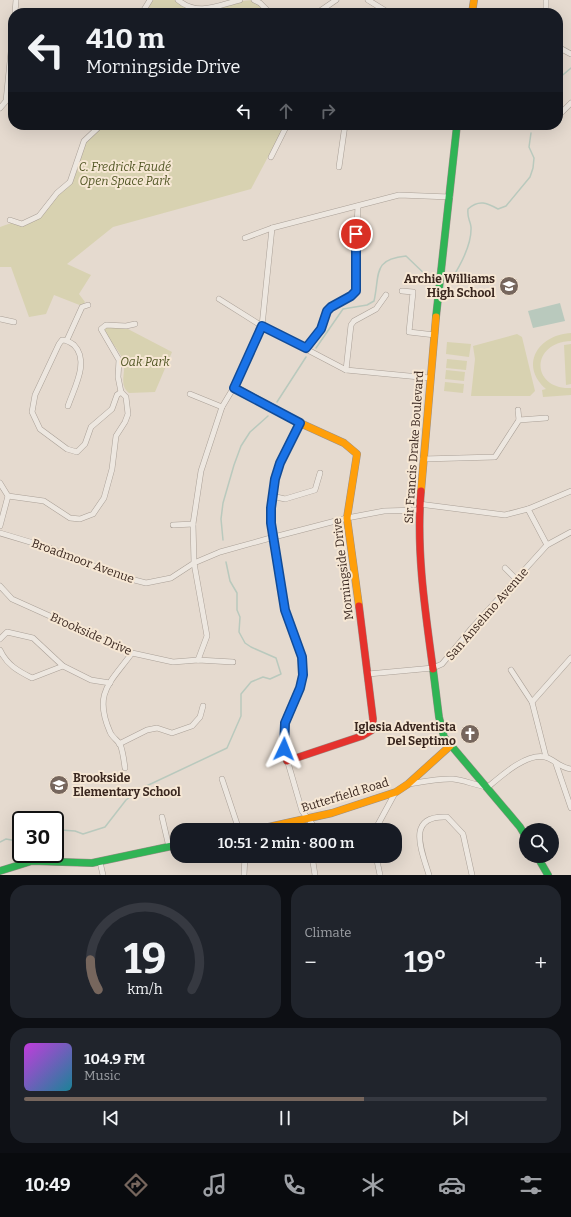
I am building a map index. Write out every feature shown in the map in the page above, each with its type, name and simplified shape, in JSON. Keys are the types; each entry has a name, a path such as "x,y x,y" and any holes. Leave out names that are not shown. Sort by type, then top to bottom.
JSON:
{"street":[{"path":"178,0 185,6 202,8"},
{"path":"216,8 240,0"},
{"path":"254,0 265,8"},
{"path":"324,8 336,0"},
{"path":"368,0 381,8"},
{"path":"0,108 6,101 8,81"},
{"path":"563,111 571,103"},
{"path":"10,220 22,224 39,216 56,193 70,182 81,147 96,130"},
{"path":"271,157 284,130"},
{"path":"339,167 344,130"},
{"name":"Sir Francis Drake Boulevard","path":"457,130 430,378 419,507 422,587 441,726 444,737 450,746 488,787 519,826"},
{"path":"245,238 272,228 399,195 450,197"},
{"path":"306,348 321,329 327,311 331,307 351,296 356,291 355,263 358,206"},
{"path":"198,660 207,636 194,563 194,524 201,470 222,407 234,388 262,326 272,228"},
{"path":"402,291 413,292 409,332 435,334"},
{"path":"346,370 351,325 354,321 376,309 386,295"},
{"path":"219,299 262,326 346,370 430,378"},
{"path":"67,340 82,307 88,305"},
{"path":"0,318 14,322"},
{"path":"8,496 44,501 70,518 80,519 93,514 104,498 112,469 116,436 128,414 126,397 121,392 118,377 119,360 101,329 106,325 126,326 135,324"},
{"path":"68,406 81,362 80,354 77,348 67,340 62,340 35,395 32,412 40,429 67,449 77,452 85,444 91,427 112,409 118,393 121,392"},
{"name":"Morningside Drive","path":"234,388 300,423 344,443 357,454 347,518 368,674 373,719 372,730 362,736 287,762"},
{"path":"190,394 222,407"},
{"path":"423,460 495,457 519,420 518,410"},
{"path":"519,420 546,418"},
{"path":"300,423 280,463 272,496 271,523 285,610 302,657 303,675 300,688 285,723 284,749 302,811 306,819 311,823"},
{"path":"272,496 284,499 315,490 320,473"},
{"path":"0,483 8,496 0,526"},
{"name":"Broadmoor Avenue","path":"0,533 50,548 119,576 146,583 171,578 194,563 220,552 347,518 384,511 419,507 504,515 528,509 571,491"},
{"path":"528,509 547,545"},
{"path":"174,525 194,524"},
{"name":"San Anselmo Avenue","path":"368,674 433,668 442,664 547,545 571,532"},
{"path":"505,568 516,579"},
{"name":"Brookside Drive","path":"0,586 12,599 132,653 173,662 198,660 233,662"},
{"path":"0,639 6,632 33,638 63,666 91,680 110,683"},
{"path":"0,650 5,660 17,670 32,678 63,666"},
{"path":"125,768 120,744 110,734 102,707 105,691 132,653"},
{"path":"532,702 571,658"},
{"path":"511,670 532,702 546,757"},
{"path":"120,744 147,730 157,728 172,733 192,726 200,717 203,706"},
{"name":"Butterfield Road","path":"287,823 332,813 396,792 408,784 450,746"},
{"path":"408,784 454,779 478,787 488,787 508,770 530,758 546,757 556,764 571,769"},
{"path":"556,764 571,808"},
{"path":"222,779 237,823"},
{"path":"379,823 396,792"},
{"path":"429,875 423,853 420,829 425,820 436,816 447,817 463,834 472,875"},
{"path":"0,872 18,864 32,861 92,863 169,847 162,817"},
{"path":"100,862 104,875"},
{"path":"244,875 245,863"},
{"path":"313,863 315,875"},
{"path":"377,863 380,875"},
{"path":"541,863 548,875"}],"green space":[{"path":"150,0 178,0 187,6 194,8 145,8"},
{"path":"253,0 260,3 266,8 216,8 244,1"},
{"name":"C. Fredrick Faudé Open Space Park","path":"96,130 282,130 251,189 113,227 67,264 91,275 79,294 85,302 82,306 54,295 46,314 29,317 11,267 0,267 0,227 14,222 30,221 67,186 81,147"},
{"name":"Oak Park","path":"105,327 126,328 172,352 155,392 129,393 123,382 123,360 116,348 101,329"},
{"path":"571,333 571,341 557,344 548,349 542,357 541,366 543,375 549,382 558,387 571,388 571,395 543,397 542,390 546,389 538,380 534,370 533,361 536,353 541,345 549,339 559,335"},
{"path":"517,334 522,337 535,391 530,396 471,396 475,359 473,346"},
{"path":"447,342 471,344 469,357 446,354"},
{"path":"571,344 571,384 566,385 564,345"},
{"path":"447,359 467,361 466,370 446,368"},
{"path":"446,370 465,372 464,381 445,379"},
{"path":"445,382 464,384 463,393 444,391"}],"shaded area":[{"path":"560,303 565,321 533,328 528,311"}],"waterway":[{"path":"563,75 571,68"},
{"path":"451,280 462,262 470,241 471,227 468,217 468,209 479,203 487,204 498,209 506,206 530,177 534,158 529,147 531,133"},
{"path":"316,348 343,309 367,305 374,301 380,270 388,261 406,256 431,280"},
{"path":"277,402 306,357"},
{"path":"223,540 221,519 223,503 234,465 241,446 250,432 268,416"},
{"path":"64,830 75,831 83,834 105,827 126,800 140,789 227,748 241,716 241,694 251,682 263,677 270,679 281,674 276,658 245,643 239,632 240,617 237,610 237,593 230,581 226,562"},
{"path":"0,842 6,839 12,840"}],"traffic: fast":[{"path":"436,317 456,130"},
{"path":"433,669 439,717 444,737 519,826"},
{"path":"0,871 32,861 92,863 170,846"},
{"path":"541,863 548,875"}],"traffic: slow":[{"path":"473,8 474,0"},
{"path":"421,491 436,317"},
{"path":"234,387 300,423 344,443 357,454 347,518 359,606"},
{"path":"287,823 332,813 396,792 408,784 450,746"}],"traffic: jam":[{"path":"421,491 420,558 433,669"},
{"path":"287,761 362,736 372,730 373,719 359,606"}],"place":[{"name":"Archie Williams High School","path":"509,286"},
{"name":"Iglesia Adventista Del Septimo","path":"470,734"},
{"name":"Brookside Elementary School","path":"59,785"}],"route":[{"path":"284,749 283,737 285,723 289,711 297,698 303,675 302,657 298,641 285,610 271,523 271,508 275,479 280,463 300,423 234,388 262,326 306,348 321,329 327,311 331,307 348,299 354,294 357,288 355,263 356,234"}]}
